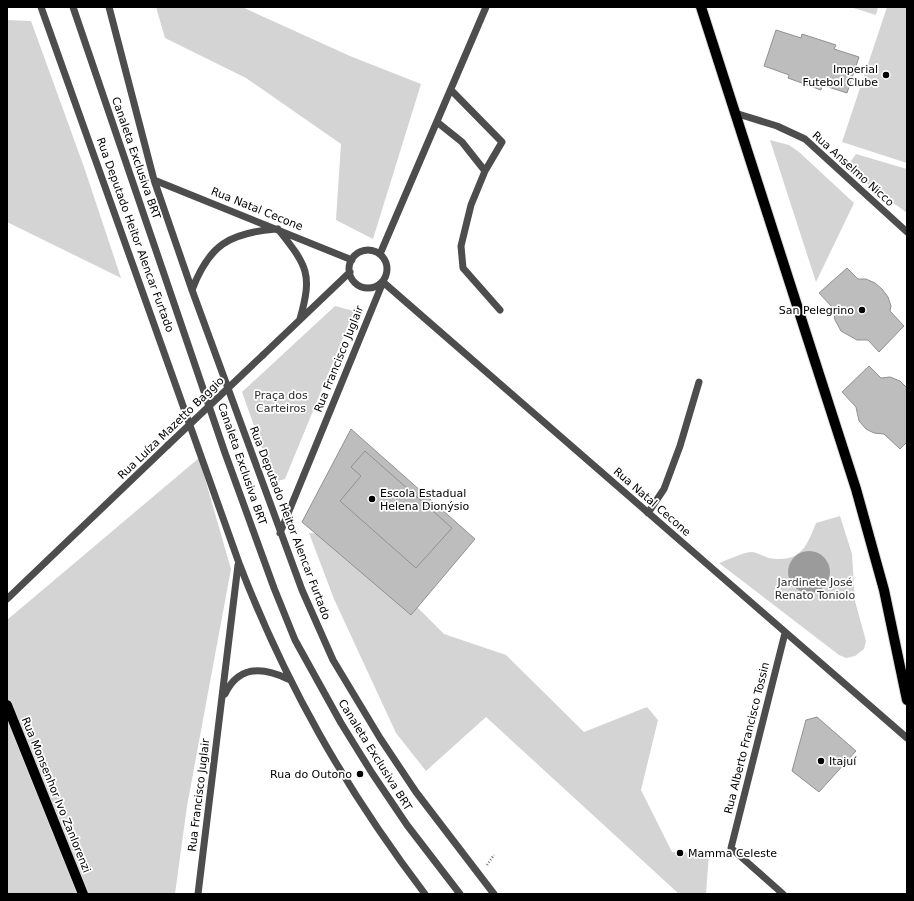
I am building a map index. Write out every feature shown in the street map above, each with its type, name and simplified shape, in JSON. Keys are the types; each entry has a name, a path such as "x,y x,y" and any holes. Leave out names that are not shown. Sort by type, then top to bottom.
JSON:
{"main road":[{"path":"701,7 870,538 884,590 907,700"},
{"name":"Rua Monsenhor Ivo Zanlorenzi","path":"7,706 82,894"}],"street":[{"name":"Rua Deputado Heitor Alencar Furtado","path":"41,7 239,563 267,634 288,679 355,795 384,840 425,894"},
{"name":"Canaleta Exclusiva BRT","path":"73,7 225,453 274,588 295,640 337,716 372,773 407,825 460,894"},
{"name":"Rua Deputado Heitor Alencar Furtado","path":"109,7 154,180 192,290 302,590 333,660 353,695 416,792 494,894"},
{"path":"380,254 486,7"},
{"path":"451,90 502,142 485,171 471,205 461,246 463,268 500,310"},
{"name":"Rua Anselmo Nicco","path":"735,113 777,126 805,139 907,232"},
{"path":"437,122 462,142 485,171"},
{"name":"Rua Natal Cecone","path":"154,180 352,260"},
{"path":"192,290 206,260 216,248 227,240 257,231 278,229 292,248 306,272 308,285 300,320"},
{"path":"368,250 380,254 386,265 386,276 382,282 372,288 366,288 355,283 350,272 352,260 356,255 368,250"},
{"name":"Rua Luíza Mazetto Baggio","path":"7,599 350,272"},
{"name":"Rua Francisco Juglair","path":"280,533 382,282"},
{"name":"Rua Natal Cecone","path":"382,282 907,738"},
{"path":"648,513 664,489 680,446 699,382"},
{"name":"Rua Francisco Juglair","path":"198,894 239,563"},
{"name":"Rua Alberto Francisco Tossin","path":"783,894 731,848 785,633"},
{"name":"Rua Francisco Juglair","path":"222,699 230,685 238,676 248,671 260,670 274,672 288,679"}],"green space":[{"path":"156,7 242,7 350,56 421,84 373,239 336,220 341,144 246,78 165,38"},
{"path":"850,7 878,7 876,15"},
{"name":"Imperial Futebol Clube","path":"887,7 907,7 907,163 842,142"},
{"path":"7,20 31,21 84,167 121,278 7,222"},
{"path":"770,140 789,145 799,152 854,203 816,282"},
{"path":"856,154 907,169 907,213 846,168"},
{"name":"Praça dos Carteiros","path":"335,306 354,311 285,479 274,482 242,392"},
{"path":"199,458 231,569 187,806 175,894 7,894 7,620"},
{"name":"Jardinete José Renato Toniolo","path":"840,516 852,554 855,601 866,641 864,649 855,656 846,658 839,655 719,563 749,552 769,558 780,559 795,556 809,540 816,523"},
{"path":"309,533 337,535 418,608 444,634 506,655 584,732 647,707 658,720 641,790 672,852 709,853 706,894 679,894 486,717 426,771 396,733 334,599"}],"shaded area":[{"path":"809,551 824,557 830,572 824,587 809,593 794,587 788,572 794,557"}],"building":[{"path":"776,30 801,38 802,34 836,45 834,49 859,57 847,93 822,85 821,90 788,78 789,75 764,66"},
{"name":"San Pelegrino","path":"847,268 858,279 866,279 875,283 882,289 888,297 891,306 890,311 904,326 879,352 868,340 857,340 841,331 835,320 833,308 819,293"},
{"path":"869,366 881,378 890,377 900,381 907,388 907,442 900,449 884,434 874,433 866,429 859,421 856,407 842,392"},
{"name":"Escola Estadual Helena Dionýsio","path":"351,429 475,539 411,615 302,522"},
{"path":"365,451 452,528 416,568 340,501 361,476 351,467"},
{"name":"Itajuí","path":"817,717 856,751 819,792 792,771 806,720"}],"place":[{"name":"Imperial Futebol Clube","path":"886,75"},
{"name":"San Pelegrino","path":"862,310"},
{"name":"Escola Estadual Helena Dionýsio","path":"372,499"},
{"name":"Itajuí","path":"821,761"},
{"name":"Rua do Outono","path":"360,774"},
{"name":"Mamma Celeste","path":"680,853"}]}
